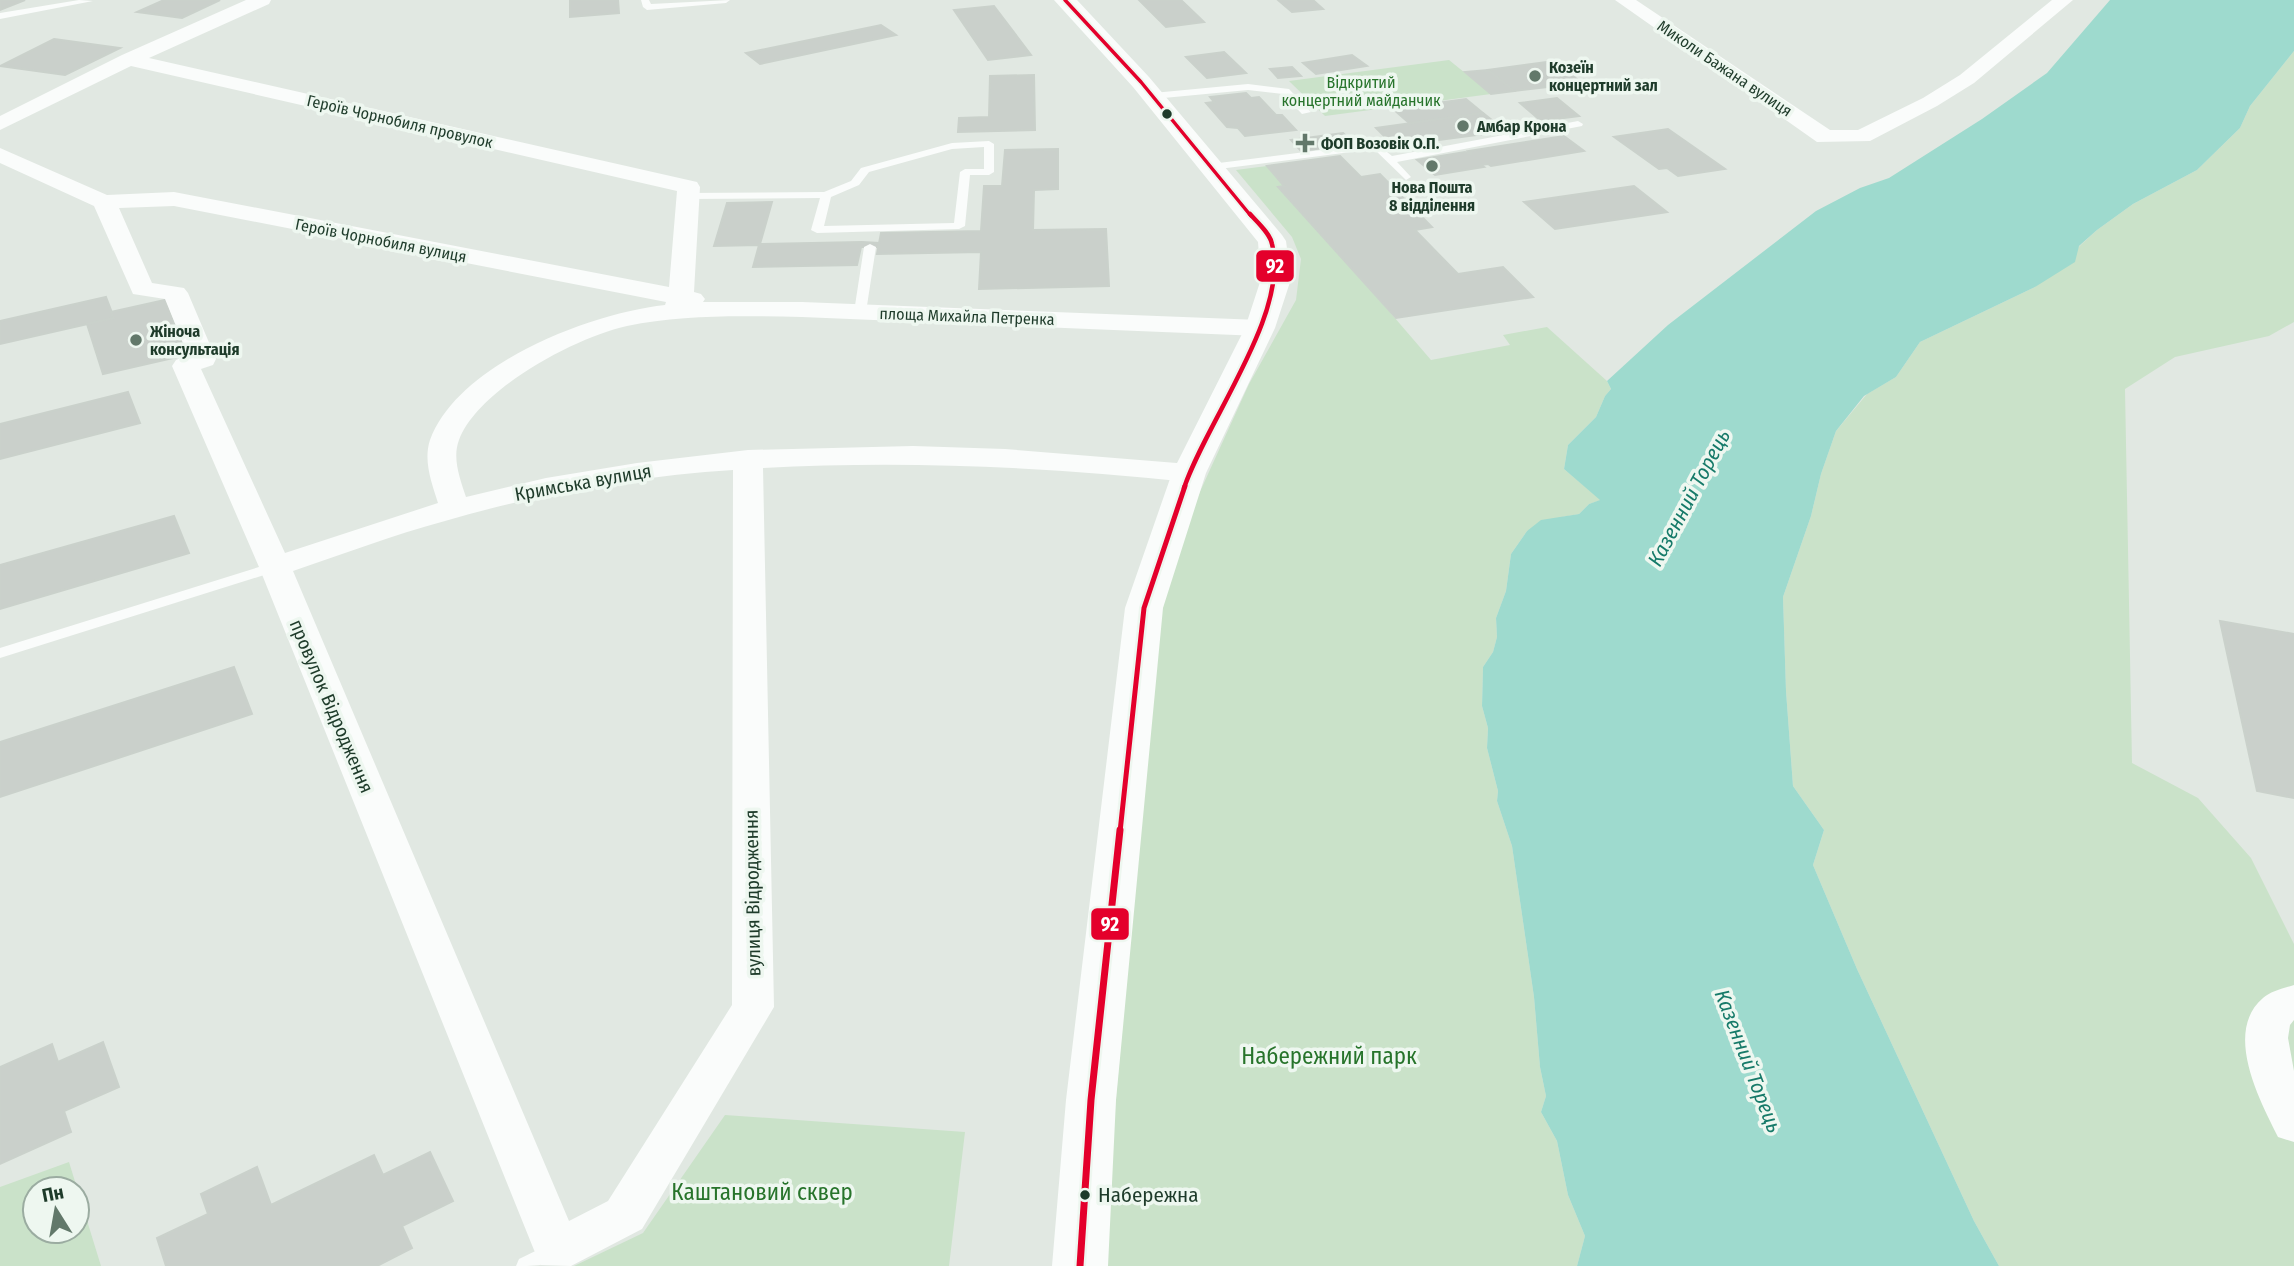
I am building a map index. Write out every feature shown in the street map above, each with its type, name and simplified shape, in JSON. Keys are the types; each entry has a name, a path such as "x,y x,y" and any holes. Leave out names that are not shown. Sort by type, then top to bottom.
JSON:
{"main road":[{"path":"1065,0 1153,96 1272,241 1276,278 1260,328 1189,473 1144,608 1091,1100 1080,1266"}],"street":[{"path":"0,124 129,59 262,0"},
{"name":"Миколи Бажана вулиця","path":"1624,0 1825,137 1862,136 1930,102 1966,79 2064,0"},
{"name":"Героїв Чорнобиля провулок","path":"129,59 689,187 688,196"},
{"name":"Героїв Чорнобиля вулиця","path":"0,155 104,202 174,199 677,305"},
{"path":"455,508 441,465 445,439 466,404 528,359 576,336 624,318 677,305 688,196"},
{"name":"провулок Відродження","path":"104,202 142,289 175,293 203,359 186,366 275,567 542,1258"},
{"name":"площа Михайла Петренка","path":"677,305 1260,328"},
{"name":"Кримська вулиця","path":"275,567 455,508 619,474 748,459 840,455 1019,458 1113,464 1189,473"},
{"name":"вулиця Відродження","path":"542,1258 625,1215 753,1007 748,459"},
{"path":"2294,1001 2273,1017 2265,1040 2274,1078 2294,1124"}],"lane":[{"path":"645,0 647,7 726,0"},
{"path":"0,16 89,1"},
{"path":"1153,96 1248,87 1286,90 1306,113"},
{"path":"1389,160 1578,124"},
{"path":"688,196 826,195 855,183 865,170 952,146 989,144 989,172 965,172 959,226 817,230 826,195"},
{"path":"1211,167 1376,146 1406,177"},
{"path":"860,312 872,228"},
{"name":"Кримська вулиця","path":"0,653 275,567"}],"green space":[{"path":"2294,51 2294,322 2269,336 2175,357 2125,389 2132,763 2198,798 2251,858 2294,944 2294,1266 1999,1266 1974,1221 1857,969 1813,865 1824,830 1793,786 1783,597 1836,431 1867,394 1896,377 1920,342 2035,287 2097,230 2133,204 2197,170 2240,128 2250,106"},
{"name":"Відкритий концертний майданчик","path":"1449,60 1491,94 1325,116 1289,81"},
{"name":"Набережний парк","path":"1267,166 1284,186 1279,188 1302,210 1431,360 1510,345 1503,335 1547,327 1607,381 1611,389 1596,417 1568,445 1564,469 1601,500 1589,504 1579,514 1562,517 1527,531 1511,554 1506,591 1496,618 1497,637 1493,652 1483,667 1482,706 1488,728 1487,748 1498,791 1497,801 1512,846 1534,997 1540,1067 1546,1096 1541,1112 1557,1141 1568,1195 1585,1236 1577,1266 1105,1266 1111,1154 1160,608 1188,518 1249,384 1296,300 1301,259 1292,237 1236,170"},
{"name":"Каштановий сквер","path":"725,1115 965,1132 949,1266 574,1266 643,1233"},
{"path":"69,1162 73,1175 33,1175"},
{"path":"21,1179 21,1245 91,1245 91,1234 101,1266 0,1266 0,1187"}],"water":[{"name":"Казенний Торець","path":"2110,0 2294,0 2294,51 2250,106 2240,128 2197,170 2133,204 2097,230 2079,246 2075,262 2035,287 1920,342 1896,377 1864,396 1836,431 1783,597 1793,786 1824,830 1813,865 1857,969 1974,1221 1999,1266 1577,1266 1585,1236 1568,1195 1557,1141 1541,1112 1546,1096 1540,1067 1534,997 1512,846 1497,801 1498,791 1487,748 1488,728 1482,706 1483,667 1493,652 1497,637 1496,618 1506,591 1511,554 1527,531 1541,520 1579,514 1589,504 1600,500 1564,469 1568,445 1596,417 1611,389 1607,381 1668,325 1816,211 1860,188 1889,178 1982,119 2047,73"}],"building":[{"path":"0,0 25,0 0,10"},
{"path":"164,0 220,0 182,18 137,12"},
{"path":"570,0 618,0 619,13 570,17"},
{"path":"1139,0 1181,0 1204,22 1166,27"},
{"path":"1278,0 1313,0 1323,9 1292,12"},
{"path":"994,6 1031,55 988,60 954,10"},
{"path":"881,25 896,35 760,64 746,53"},
{"path":"54,39 120,48 65,75 0,66"},
{"path":"1224,52 1246,73 1207,78 1186,57"},
{"path":"1352,55 1367,66 1316,74 1303,63"},
{"name":"Козеїн концертний зал","path":"1554,61 1582,83 1514,91 1488,70"},
{"path":"1292,67 1301,76 1278,78 1270,69"},
{"path":"1488,70 1514,91 1491,94 1465,72"},
{"path":"1034,75 1035,130 958,132 959,118 989,117 990,76"},
{"path":"1246,93 1251,98 1259,97 1276,115 1282,115 1296,130 1245,136 1238,128 1227,127 1206,103 1214,102 1210,97"},
{"path":"1557,98 1579,116 1541,121 1520,103"},
{"path":"1466,99 1483,113 1409,123 1393,109"},
{"path":"1483,113 1506,131 1394,146 1376,128"},
{"path":"1668,129 1725,169 1678,176 1667,168 1659,169 1614,137"},
{"name":"ФОП Возовік О.П.","path":"1343,133 1354,144 1301,151 1291,140"},
{"path":"1564,136 1584,151 1491,166 1481,165 1484,167 1435,175 1417,160 1465,152 1472,154 1468,151"},
{"path":"1058,149 1058,189 1034,190 1033,230 1106,229 1109,286 979,289 981,252 877,254 881,233 981,231 984,186 1002,186 1005,150"},
{"path":"1340,156 1361,177 1380,174 1432,227 1415,230 1458,274 1503,267 1533,297 1396,318 1278,187 1284,186 1267,166"},
{"path":"1634,186 1667,212 1555,229 1524,202"},
{"path":"772,202 760,244 862,242 879,243 879,247 861,247 857,265 753,267 759,245 714,246 727,203"},
{"path":"106,297 114,318 0,344 0,321"},
{"name":"Жіноча консультація","path":"165,300 186,355 103,374 87,324 114,318 111,312"},
{"path":"128,392 140,423 0,459 0,424"},
{"path":"174,516 189,553 0,609 0,565"},
{"path":"2220,621 2294,634 2294,798 2257,791"},
{"path":"234,667 252,714 0,797 0,742"},
{"path":"103,1042 119,1087 64,1111 71,1132 0,1164 0,1067 52,1044 58,1062"},
{"path":"430,1152 453,1201 402,1226 412,1248 377,1266 166,1266 157,1238 208,1214 201,1194 257,1167 271,1205 374,1155 383,1175"}],"transit line":[{"name":"92","path":"1065,0 1141,82 1272,241 1276,279 1260,328 1189,473 1144,608 1091,1100 1080,1266"}],"place":[{"name":"Козеїн концертний зал","path":"1535,76"},
{"name":"Амбар Крона","path":"1463,126"},
{"name":"ФОП Возовік О.П.","path":"1305,143"},
{"name":"Нова Пошта 8 відділення","path":"1432,166"},
{"name":"Жіноча консультація","path":"136,340"},
{"name":"Набережна","path":"1085,1195"}]}
